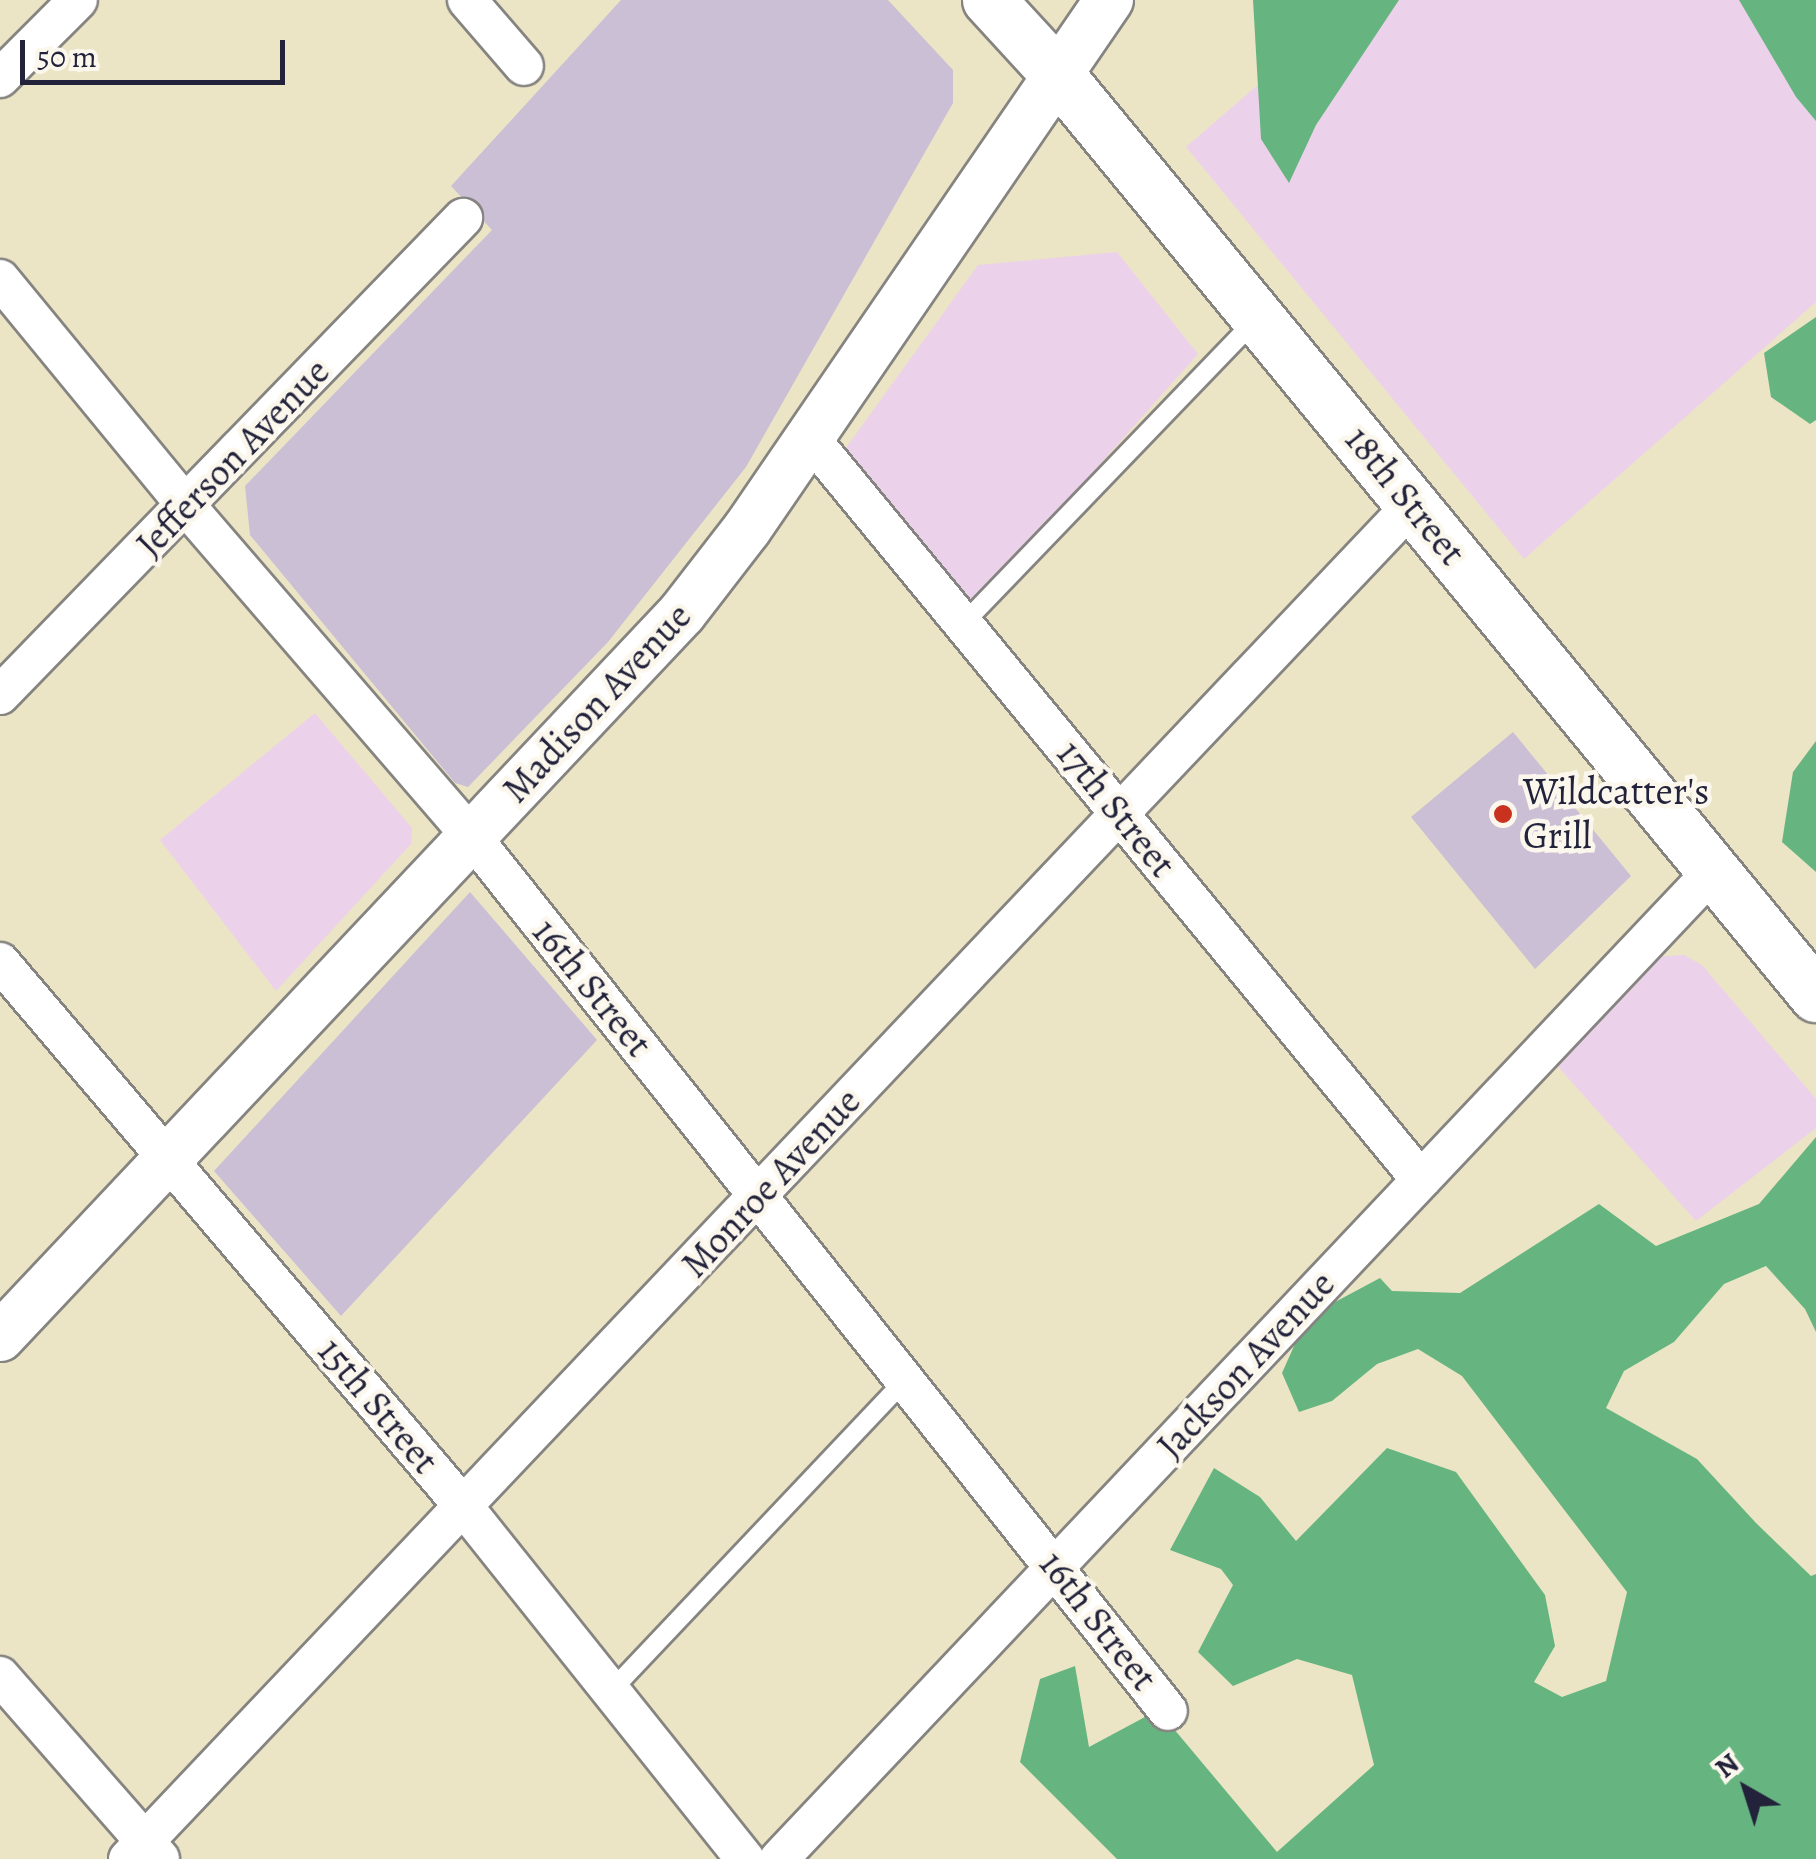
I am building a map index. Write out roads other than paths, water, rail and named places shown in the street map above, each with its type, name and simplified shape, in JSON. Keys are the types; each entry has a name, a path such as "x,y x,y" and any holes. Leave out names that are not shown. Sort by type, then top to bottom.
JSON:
{"main road":[{"name":"18th Street","path":"989,0 1058,75 1816,996"}],"street":[{"path":"0,78 78,0"},
{"path":"467,0 524,66"},
{"name":"Madison Avenue","path":"0,1337 682,613 810,438 1109,0"},
{"name":"Jefferson Avenue","path":"0,695 463,218"},
{"name":"16th Street","path":"0,279 186,507 472,838 1168,1710"},
{"name":"17th Street","path":"810,438 1420,1180"},
{"name":"Monroe Avenue","path":"144,1853 464,1507 1412,504"},
{"name":"Jackson Avenue","path":"779,1859 1713,871"},
{"name":"15th Street","path":"0,962 464,1507 745,1859"},
{"path":"0,1676 144,1853"}],"lane":[{"path":"964,624 1258,318"},
{"path":"610,1690 906,1380"}],"place":[{"name":"Wildcatter's Grill","path":"1503,814"}]}
